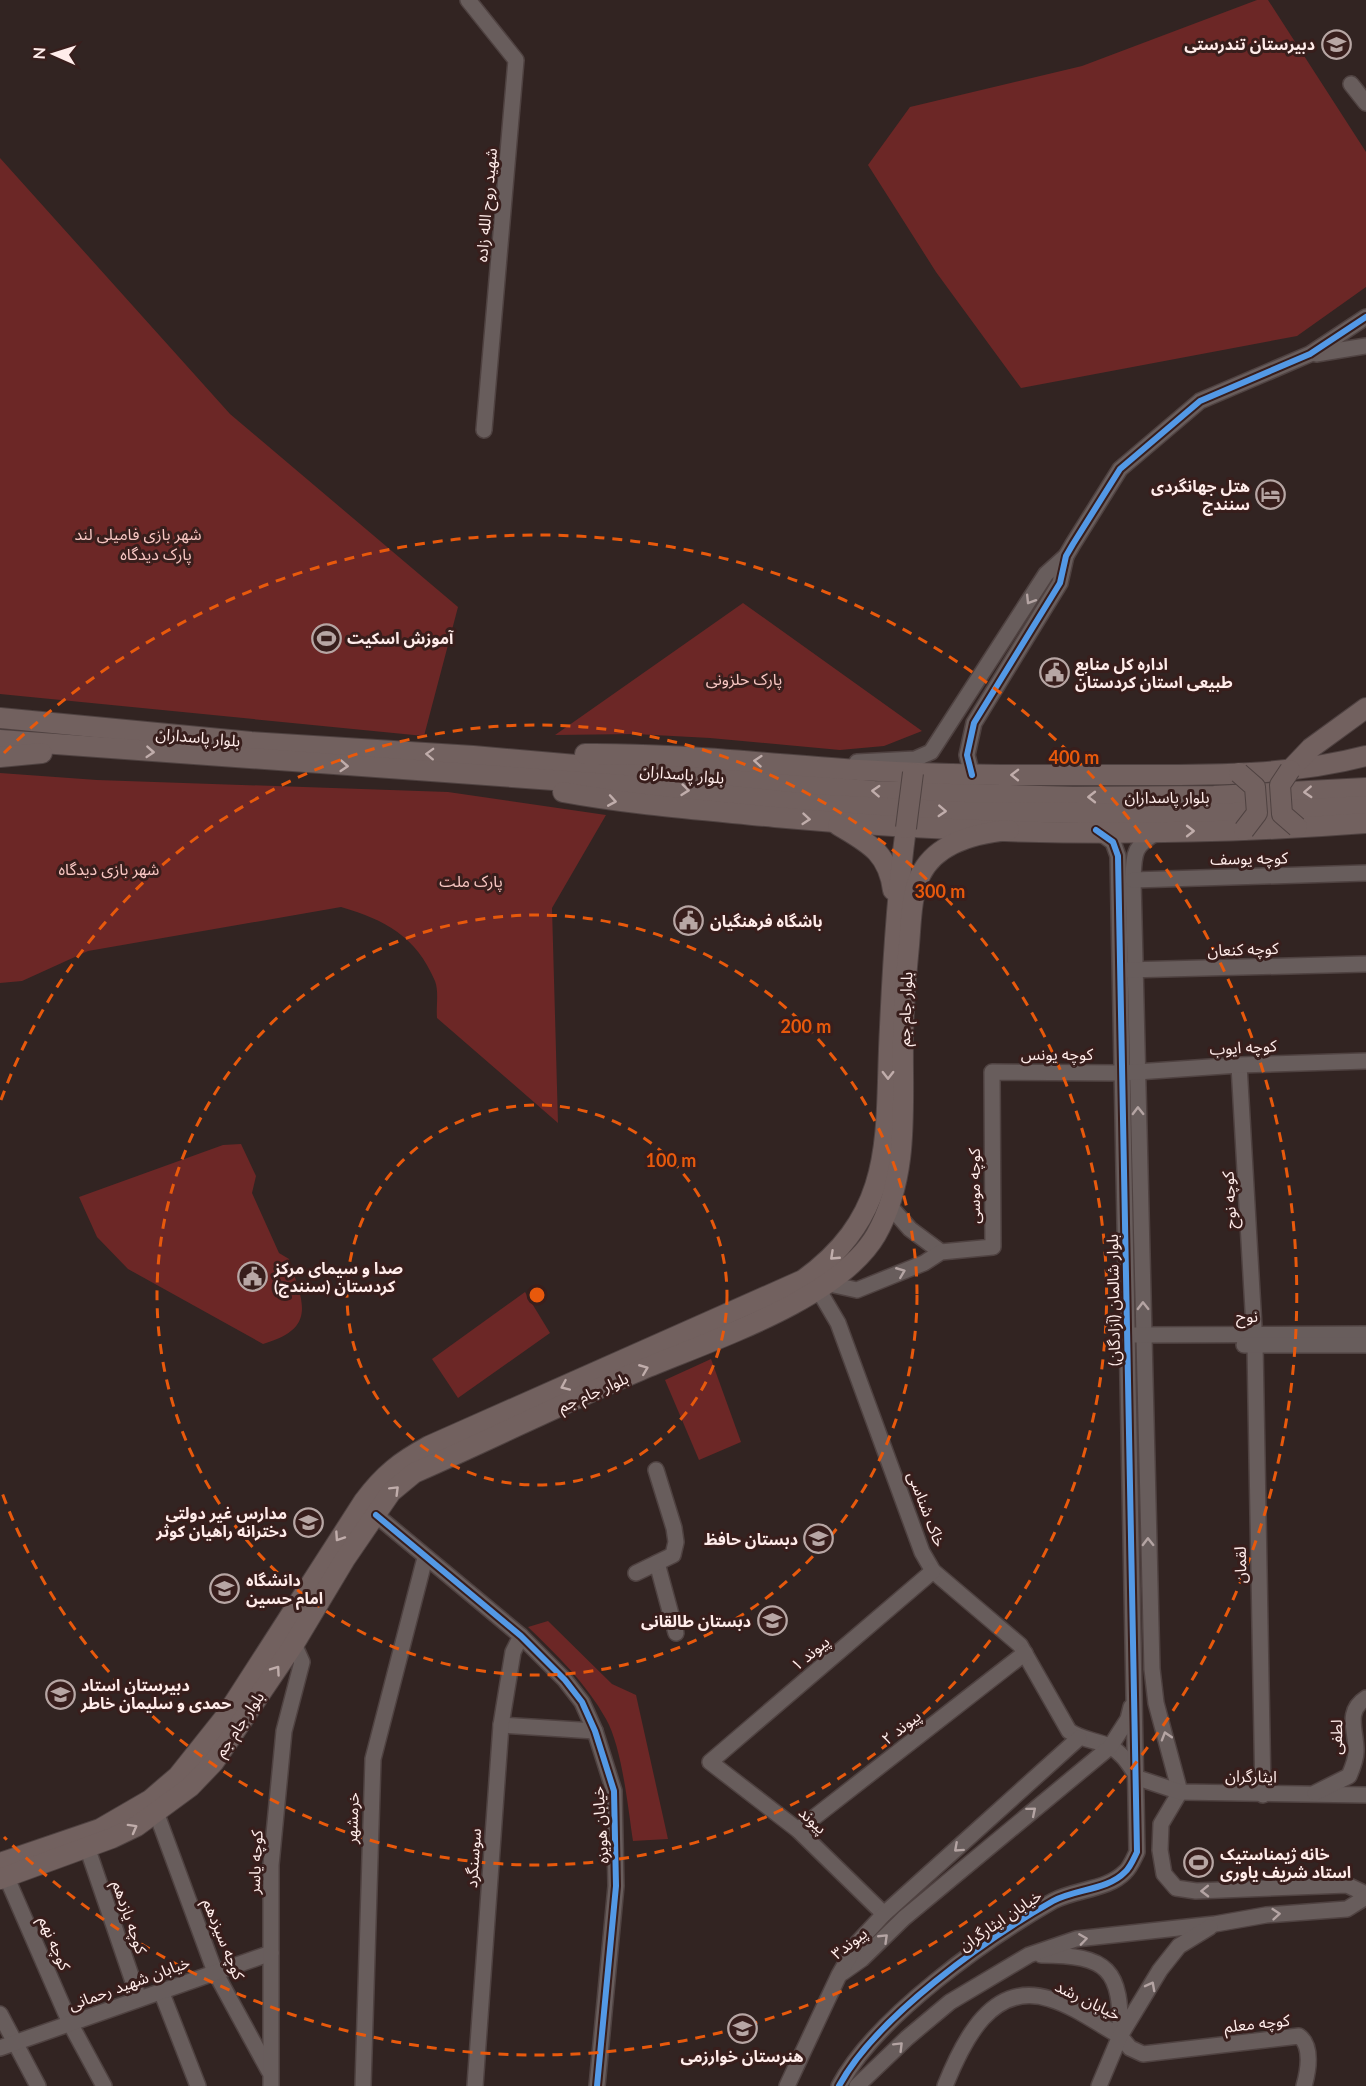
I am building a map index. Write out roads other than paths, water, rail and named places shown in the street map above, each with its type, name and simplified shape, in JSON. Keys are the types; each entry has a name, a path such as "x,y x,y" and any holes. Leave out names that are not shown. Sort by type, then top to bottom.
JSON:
{"main road":[{"path":"1297,827 1282,814 1280,785 1290,770 1311,748 1366,708"},
{"name":"بلوار پاسداران","path":"0,718 262,742 810,804 964,812 1215,814 1366,806"},
{"name":"بلوار پاسداران","path":"0,741 91,748 472,765 964,795 1214,796 1366,788"},
{"path":"0,757 91,748"},
{"path":"472,765 629,754 717,758 913,773 972,774 1239,773 1366,762"},
{"path":"1332,765 1366,756"},
{"path":"472,765 627,803 906,828 1161,831 1244,830 1366,823"},
{"name":"بلوار جام جم","path":"2,1873 87,1847 137,1826 190,1787 214,1762 294,1644 345,1559 391,1492 414,1473 642,1370 715,1340 822,1286 863,1254 876,1234 889,1205 903,1149 896,1113 889,1043 897,912 913,773"},
{"path":"1239,773 1255,787 1257,813 1244,830"},
{"path":"833,822 870,845 886,861 897,912"},
{"name":"بلوار جام جم","path":"2,1873 100,1829 150,1800 178,1776 225,1717 364,1501 381,1478 401,1462 429,1446 803,1280 841,1249 856,1230 868,1205 896,1113 906,969 913,900 920,875 939,854 960,840 987,832 1009,830"}],"street":[{"name":"شهید روح الله زاده","path":"468,0 516,60 484,430"},
{"path":"1351,84 1366,103"},
{"path":"832,768 861,762 915,759 931,752 1046,574 1066,556 1120,469 1200,401 1310,354 1366,317"},
{"path":"1310,354 1366,346"},
{"path":"972,774 967,755 974,723 1060,583 1066,556"},
{"path":"991,662 1006,670"},
{"name":"بلوار شالمان (آزادگان)","path":"1096,830 1113,842 1118,856 1138,1072 1152,1669 1156,1703 1180,1792"},
{"name":"بلوار شالمان (آزادگان)","path":"1138,1778 1134,1695 1122,1073 1134,854 1141,842 1161,831"},
{"name":"کوچه یوسف","path":"1133,880 1366,873"},
{"name":"کوچه کنعان","path":"1128,970 1366,964"},
{"name":"کوچه ایوب","path":"1122,1073 1239,1065 1366,1061"},
{"name":"کوچه نوح","path":"1239,1065 1254,1340"},
{"name":"کوچه یونس","path":"992,1072 1122,1073"},
{"name":"کوچه موسی","path":"941,1252 993,1247 992,1072"},
{"path":"822,1286 857,1290 924,1263 941,1252 910,1229 889,1205"},
{"name":"خاک شناسی","path":"822,1286 838,1323 922,1552 933,1571 1020,1645 1069,1731 1079,1738"},
{"name":"نوح","path":"1254,1340 1366,1334"},
{"path":"1127,1340 1254,1340 1366,1345"},
{"name":"لقمان","path":"1254,1340 1263,1795"},
{"path":"636,1573 673,1556 676,1542 656,1470"},
{"path":"1131,1508 1148,1508"},
{"name":"خیابان هویزه","path":"376,1515 425,1558 465,1587 521,1636 566,1680 582,1702 595,1731 614,1791 616,1886 597,2086"},
{"name":"خرمشهر","path":"363,2086 373,1759 425,1558"},
{"path":"657,1563 676,1633"},
{"name":"پیوند ۱","path":"710,1762 933,1571"},
{"name":"سوسنگرد","path":"475,2086 501,1725 513,1652 521,1636"},
{"name":"کوچه یاسر","path":"271,2080 270,1865 284,1731 302,1662 294,1644"},
{"name":"پیوند ۲","path":"798,1830 1025,1653"},
{"name":"پیوند۳","path":"839,1975 862,1959 904,1918 1110,1747 1128,1719 1134,1695"},
{"name":"لطفی","path":"1312,1795 1350,1776 1356,1752 1351,1723 1358,1703 1366,1698"},
{"path":"501,1725 595,1731"},
{"path":"1079,1738 1110,1747 1124,1758 1138,1778"},
{"name":"پیوند۳","path":"839,1975 858,1942 884,1914 1079,1738"},
{"name":"پیوند","path":"710,1762 798,1830 884,1914"},
{"name":"ایثارگران","path":"1138,1778 1180,1792 1366,1795"},
{"name":"خیابان ایثارگران","path":"839,2086 846,2074 887,2026 978,1949 1066,1894 1103,1885 1125,1873 1137,1852 1138,1778"},
{"path":"857,2086 907,2038 951,2002 1029,1955 1076,1939 1215,1924 1266,1915 1347,1909 1366,1896 1347,1885 1196,1891 1176,1888 1164,1874 1161,1824 1180,1792"},
{"name":"کوچه سیزدهم","path":"156,1812 215,1972 271,2080"},
{"name":"کوچه یازدهم","path":"87,1847 139,1999"},
{"name":"کوچه نهم","path":"2,1873 70,2023 104,2086"},
{"path":"1099,2086 1120,2036 1160,1970 1179,1946 1215,1924"},
{"name":"خیابان شهید رحمانی","path":"0,2048 271,1953"},
{"path":"1029,1955 1078,1955 1099,1964 1114,1978 1121,2001 1120,2036"},
{"path":"787,2086 839,1975"},
{"path":"161,1991 198,2086"},
{"name":"خیابان رشد","path":"945,2086 970,2034 992,2008 1009,1997 1031,1994 1052,1999 1120,2036 1130,2048 1143,2054 1167,2053"},
{"path":"0,2014 38,2086"},
{"name":"کوچه معلم","path":"1167,2053 1299,2036 1306,2044 1308,2071 1304,2086"}],"place":[{"name":"دبیرستان تندرستی","path":"1336,44"},
{"name":"هتل جهانگردی سنندج","path":"1271,495"},
{"name":"آموزش اسکیت","path":"326,638"},
{"name":"اداره کل منابع طبیعی استان کردستان","path":"1054,673"},
{"name":"باشگاه فرهنگیان","path":"689,921"},
{"name":"صدا و سیمای مرکز کردستان (سنندج)","path":"253,1277"},
{"name":"مدارس غیر دولتی دخترانه راهیان کوثر","path":"308,1522"},
{"name":"دبستان حافظ","path":"819,1539"},
{"name":"دانشگاه امام حسین","path":"225,1589"},
{"name":"دبستان طالقانی","path":"772,1621"},
{"name":"دبیرستان استاد حمدی و سلیمان خاطر","path":"60,1694"},
{"name":"خانه ژیمناستیک استاد شریف یاوری","path":"1199,1863"},
{"name":"هنرستان خوارزمی","path":"742,2028"}],"park label":[{"name":"شهر بازی فامیلی لند","path":"138,534"},
{"name":"پارک دیدگاه","path":"156,554"},
{"name":"پارک حلزونی","path":"744,679"},
{"name":"شهر بازی دیدگاه","path":"109,869"},
{"name":"پارک ملت","path":"471,881"}]}
